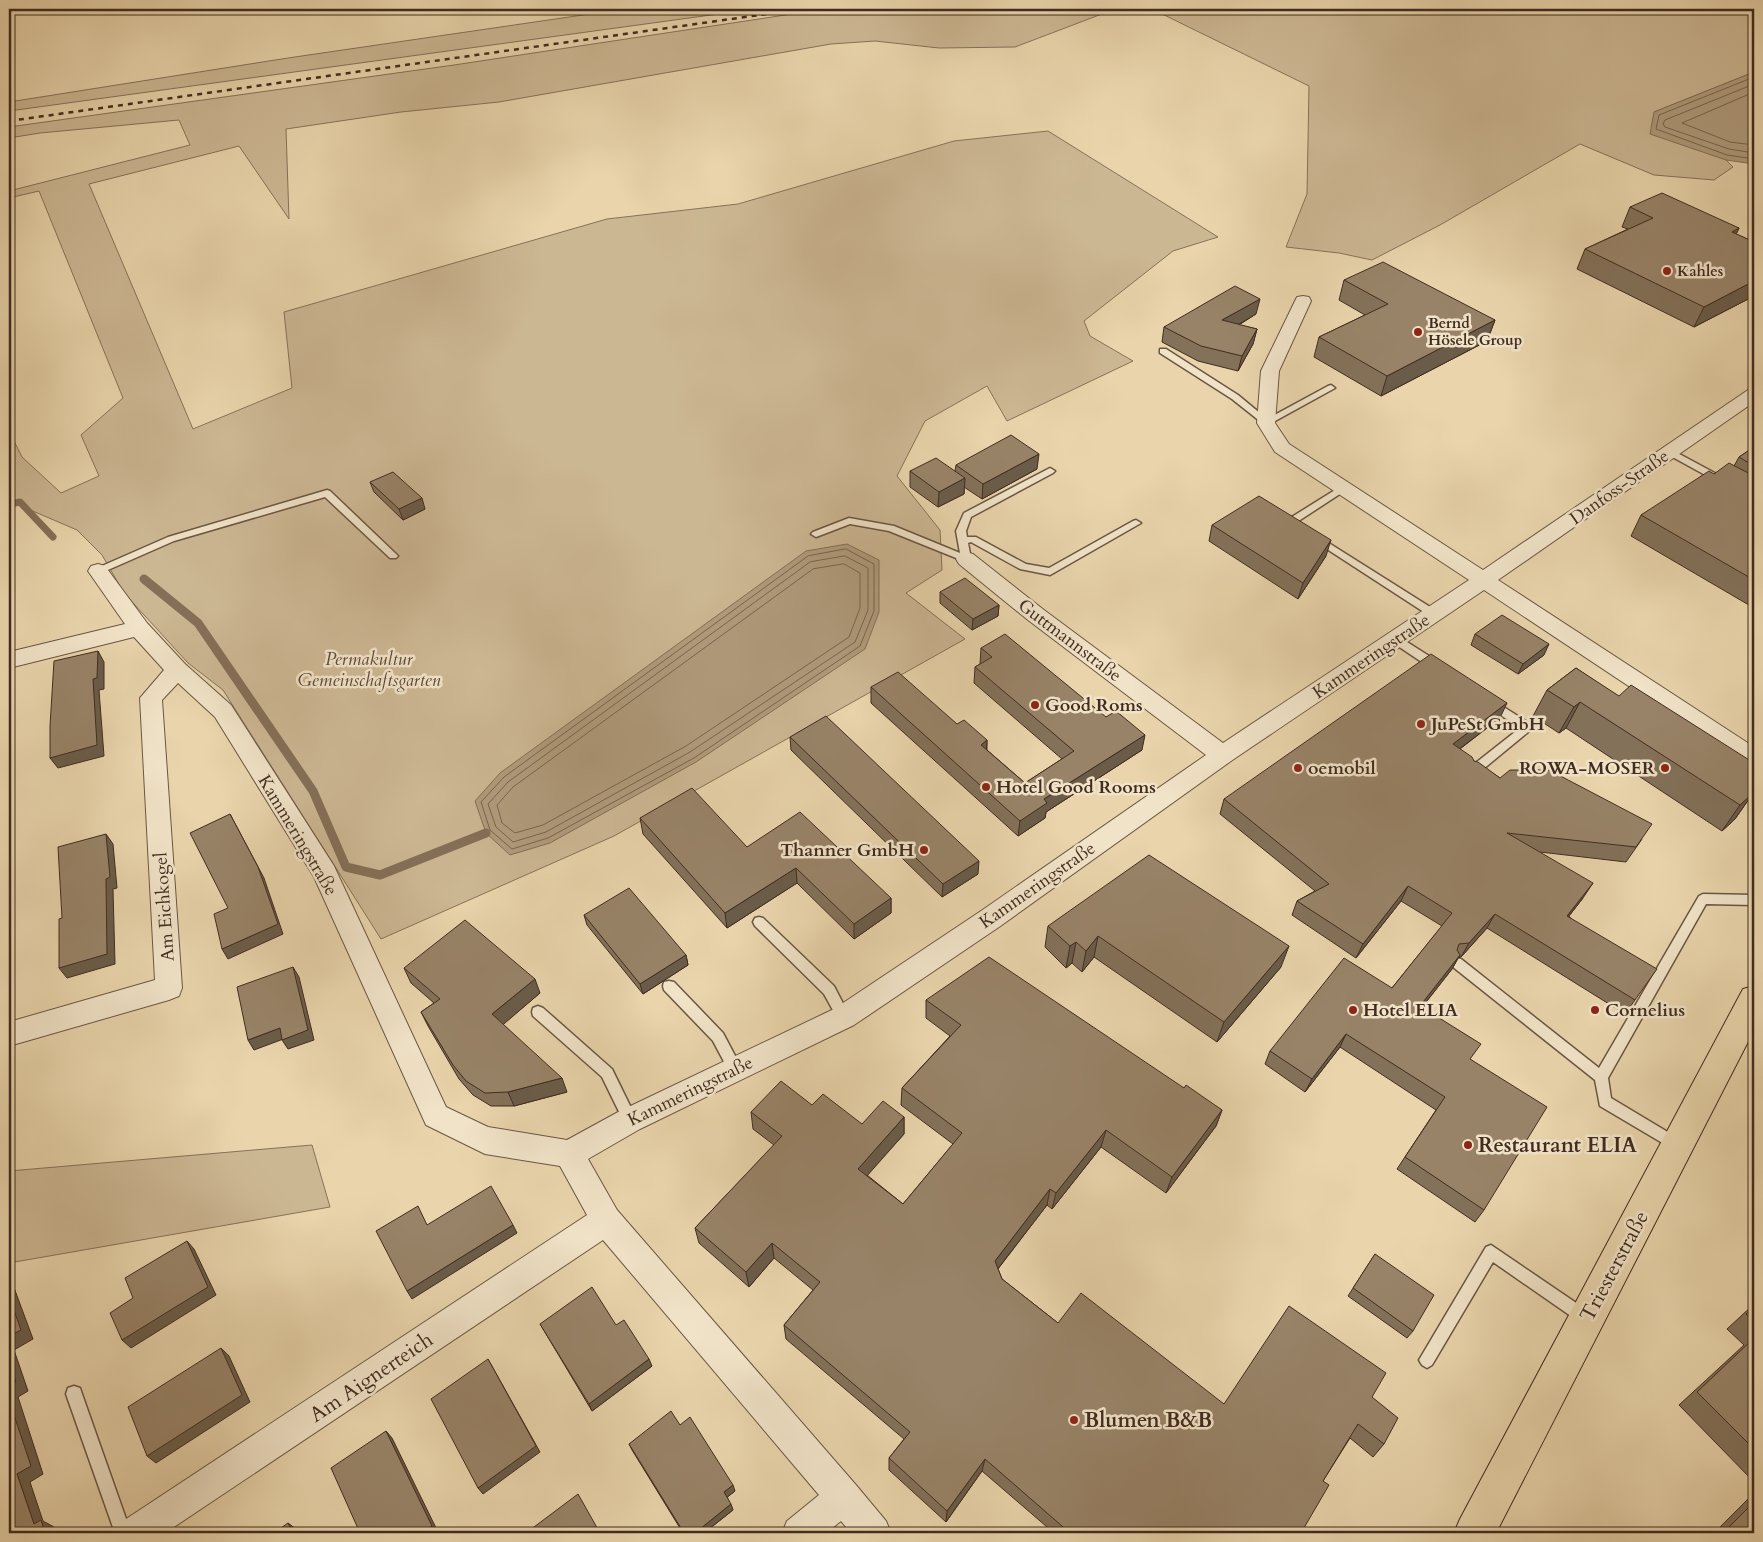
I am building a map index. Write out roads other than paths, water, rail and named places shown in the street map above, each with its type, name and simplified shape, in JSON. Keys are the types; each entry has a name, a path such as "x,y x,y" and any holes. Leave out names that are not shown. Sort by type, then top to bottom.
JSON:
{"main road":[{"name":"Triesterstraße","path":"1474,1533 1754,999"}],"street":[{"path":"1303,301 1270,371 1266,423 1282,448 1754,758"},
{"name":"Danfoss-Straße","path":"1484,580 1754,394"},
{"name":"Guttmannstraße","path":"964,550 1036,615 1223,755"},
{"name":"Kammeringstraße","path":"98,571 139,628 177,670 223,711 325,873 436,1116 485,1140 569,1154 630,1120 844,1017 990,919 1223,755 1484,580"},
{"path":"9,660 139,628"},
{"name":"Am Eichkogel","path":"9,1034 170,988 151,698 177,670"},
{"path":"569,1154 606,1220 874,1533"},
{"name":"Am Aignerteich","path":"135,1533 606,1220"},
{"path":"799,1533 844,1497"}],"lane":[{"path":"1162,351 1235,397 1266,423 1331,388"},
{"path":"1670,452 1729,485"},
{"path":"964,550 961,531 967,516 1050,471"},
{"path":"1343,488 1290,522 1434,614"},
{"path":"98,571 171,539 327,493 393,556"},
{"path":"816,534 849,521 891,528 964,550"},
{"path":"964,550 973,539 1022,567 1050,572 1136,523"},
{"path":"1396,639 1448,674"},
{"path":"1472,772 1528,728 1480,696"},
{"path":"1678,1146 1605,1102 1601,1077 1703,899 1754,900"},
{"path":"759,922 829,990 844,1017"},
{"path":"1457,962 1601,1077"},
{"path":"669,986 718,1037 735,1069"},
{"path":"538,1012 607,1073 630,1120"},
{"path":"1428,1360 1491,1252 1587,1319"},
{"path":"74,1394 123,1533"}],"water":[{"path":"1754,72 1754,164 1726,160 1650,134 1654,112"},
{"path":"847,544 879,560 879,612 865,649 696,762 550,843 510,855 486,833 475,801 500,773 806,551"}],"waterway":[{"path":"9,504 20,502 53,537"},
{"path":"144,579 198,623 313,791 346,867 380,875 486,833"}],"railway":[{"path":"9,121 802,9"}],"place":[{"name":"Kahles","path":"1667,271"},
{"name":"Bernd Hösele Group","path":"1418,332"},
{"name":"Good Roms","path":"1035,705"},
{"name":"JuPeSt GmbH","path":"1421,724"},
{"name":"oemobil","path":"1298,768"},
{"name":"ROWA-MOSER","path":"1665,768"},
{"name":"Hotel Good Rooms","path":"986,787"},
{"name":"Thanner GmbH","path":"924,850"},
{"name":"Hotel ELIA","path":"1353,1010"},
{"name":"Cornelius","path":"1595,1010"},
{"name":"Restaurant ELIA","path":"1468,1145"},
{"name":"Blumen B&B","path":"1074,1420"}],"park label":[{"name":"Permakultur Gemeinschaftsgarten","path":"369,670"}]}
